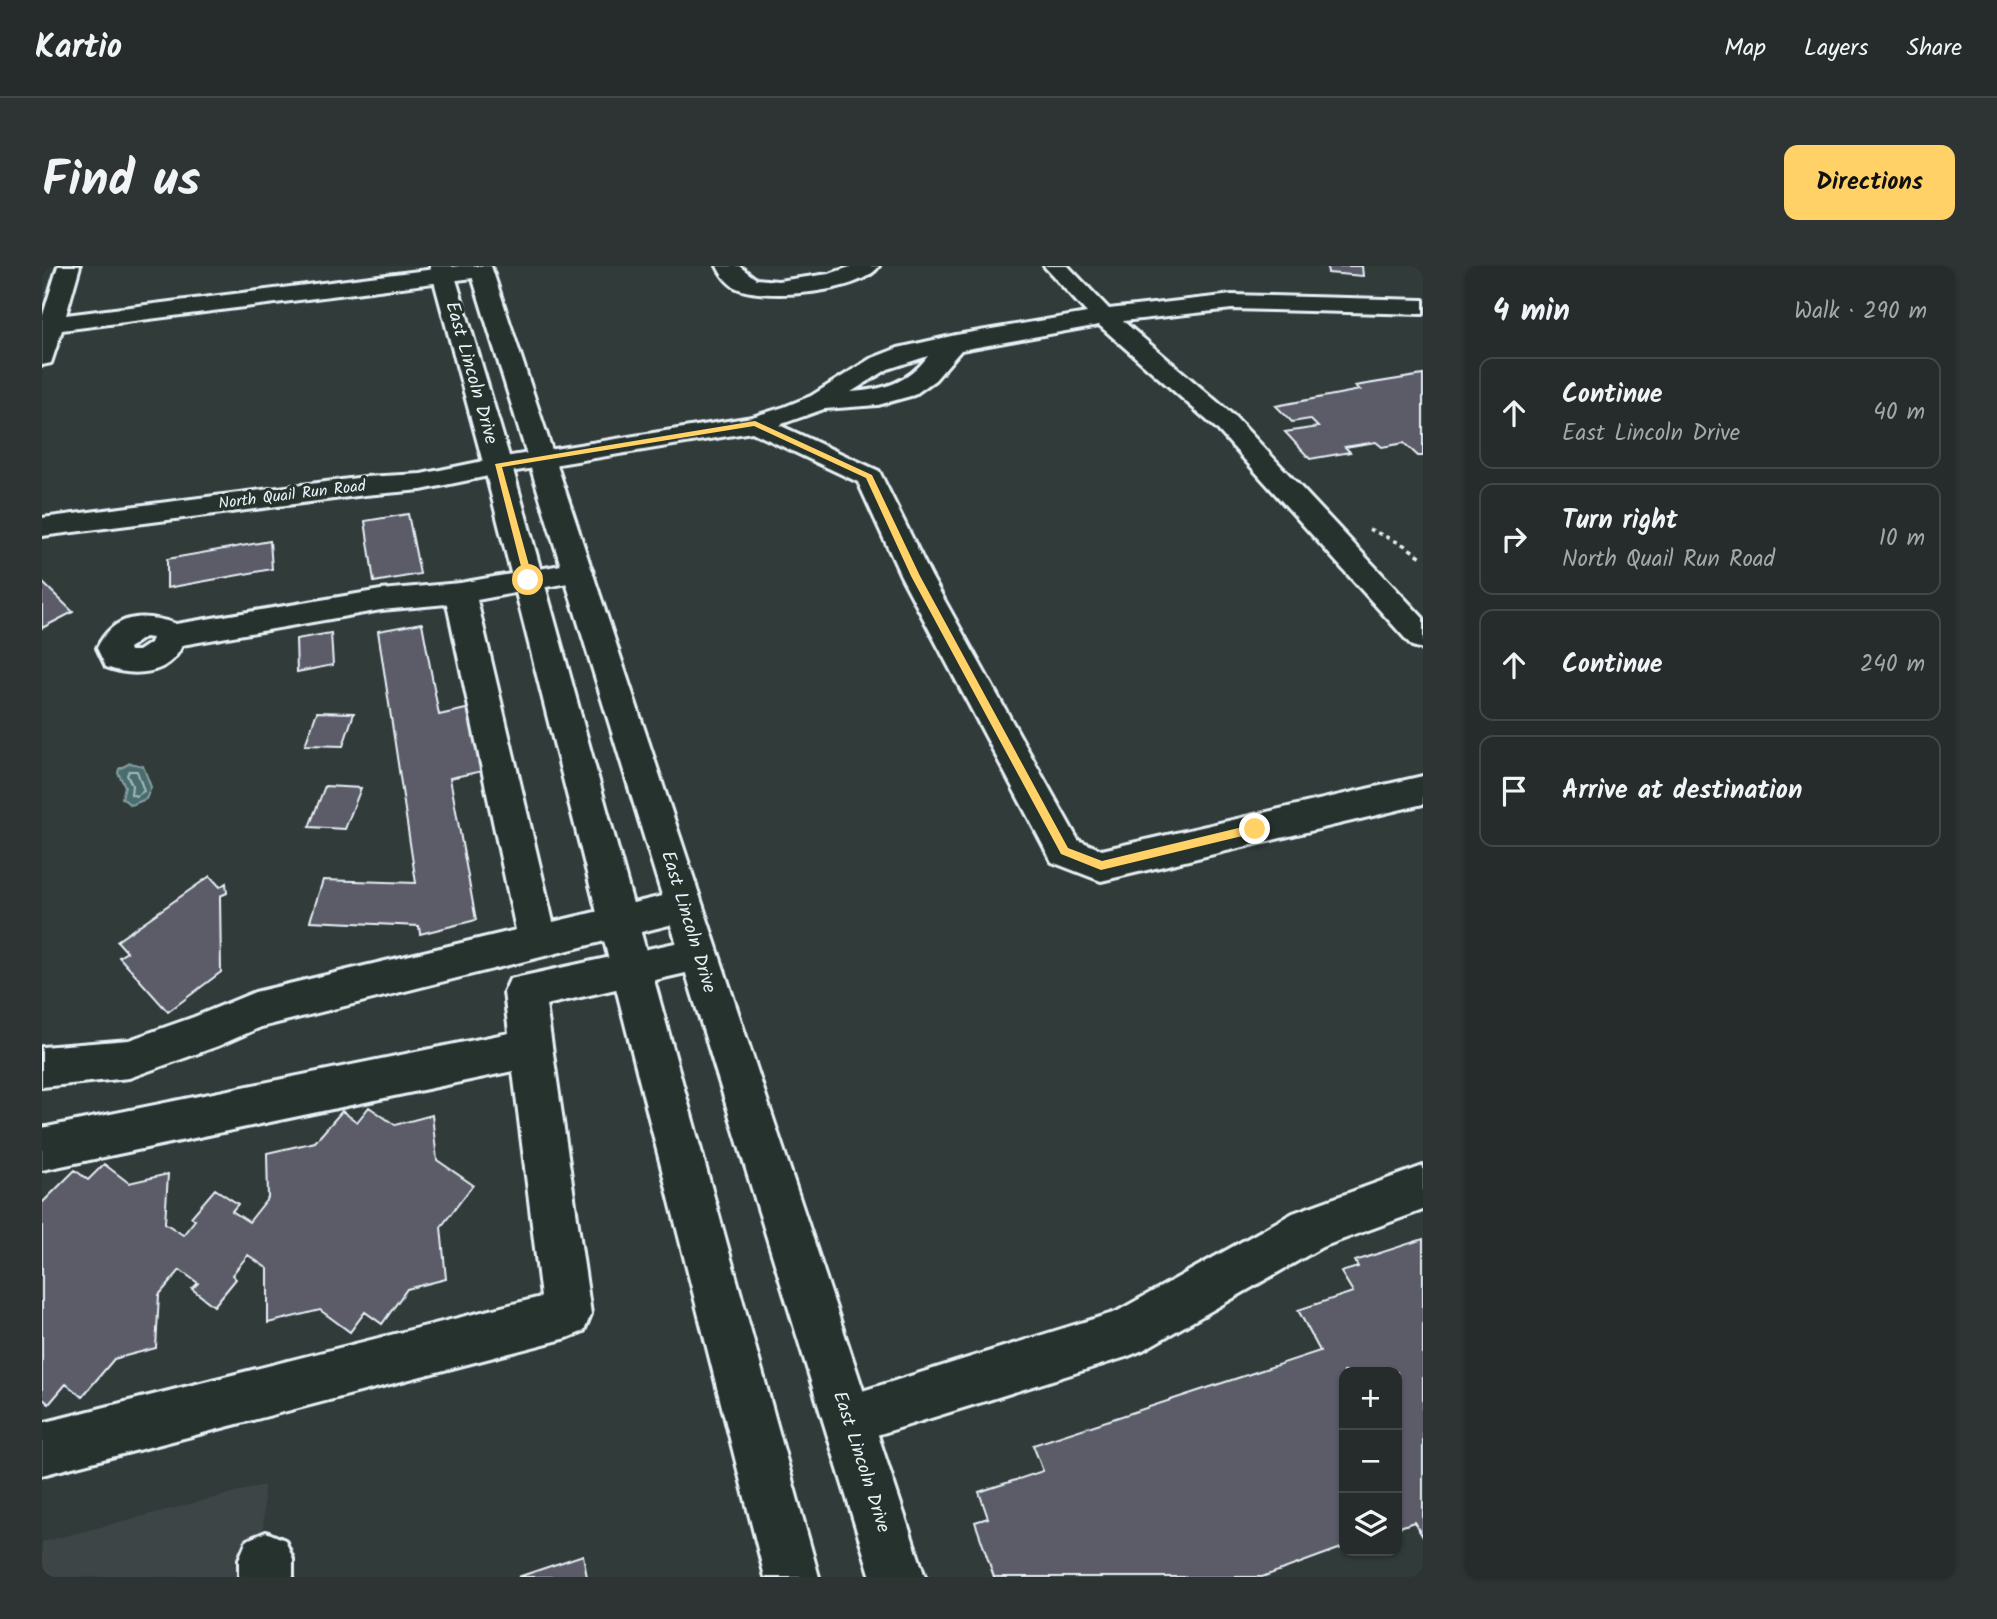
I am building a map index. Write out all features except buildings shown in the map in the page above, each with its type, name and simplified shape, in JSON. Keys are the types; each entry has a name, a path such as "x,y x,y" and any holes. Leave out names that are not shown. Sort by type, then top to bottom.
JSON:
{"main road":[{"path":"42,358 47,324 69,266"},
{"path":"729,266 734,276 742,282 765,288 841,279 857,274 868,266"},
{"path":"1055,266 1104,317 1226,423 1423,638"},
{"path":"47,324 442,270 481,268"},
{"name":"East Lincoln Drive","path":"481,268 898,1577"},
{"name":"East Lincoln Drive","path":"442,270 498,466 792,1577"},
{"path":"1104,317 1232,302 1423,307"},
{"name":"North Quail Run Road","path":"42,527 365,486 421,482 498,466 755,424 793,413 820,401 850,400 901,390 929,373 943,351 956,342 1104,317"},
{"path":"755,424 869,477 916,576 1065,851 1101,866 1423,790"},
{"path":"168,636 381,600 460,593 578,572"},
{"path":"460,593 538,942"},
{"path":"42,1068 128,1059 203,1033 255,1010 684,907"},
{"path":"42,1449 567,1314 524,992 698,955"},
{"path":"42,1149 530,1048"},
{"path":"848,1419 1126,1333 1308,1229 1423,1188"}],"path":[{"path":"1368,528 1404,545 1423,558"}],"shaded area":[{"path":"264,1485 263,1577 42,1577 42,1542"}],"water":[{"path":"130,763 143,766 151,787 146,799 131,805 122,798 125,786 118,773 119,769"}],"route":[{"path":"528,580 498,466 755,424 869,477 916,576 1065,851 1101,866 1255,829"}]}
